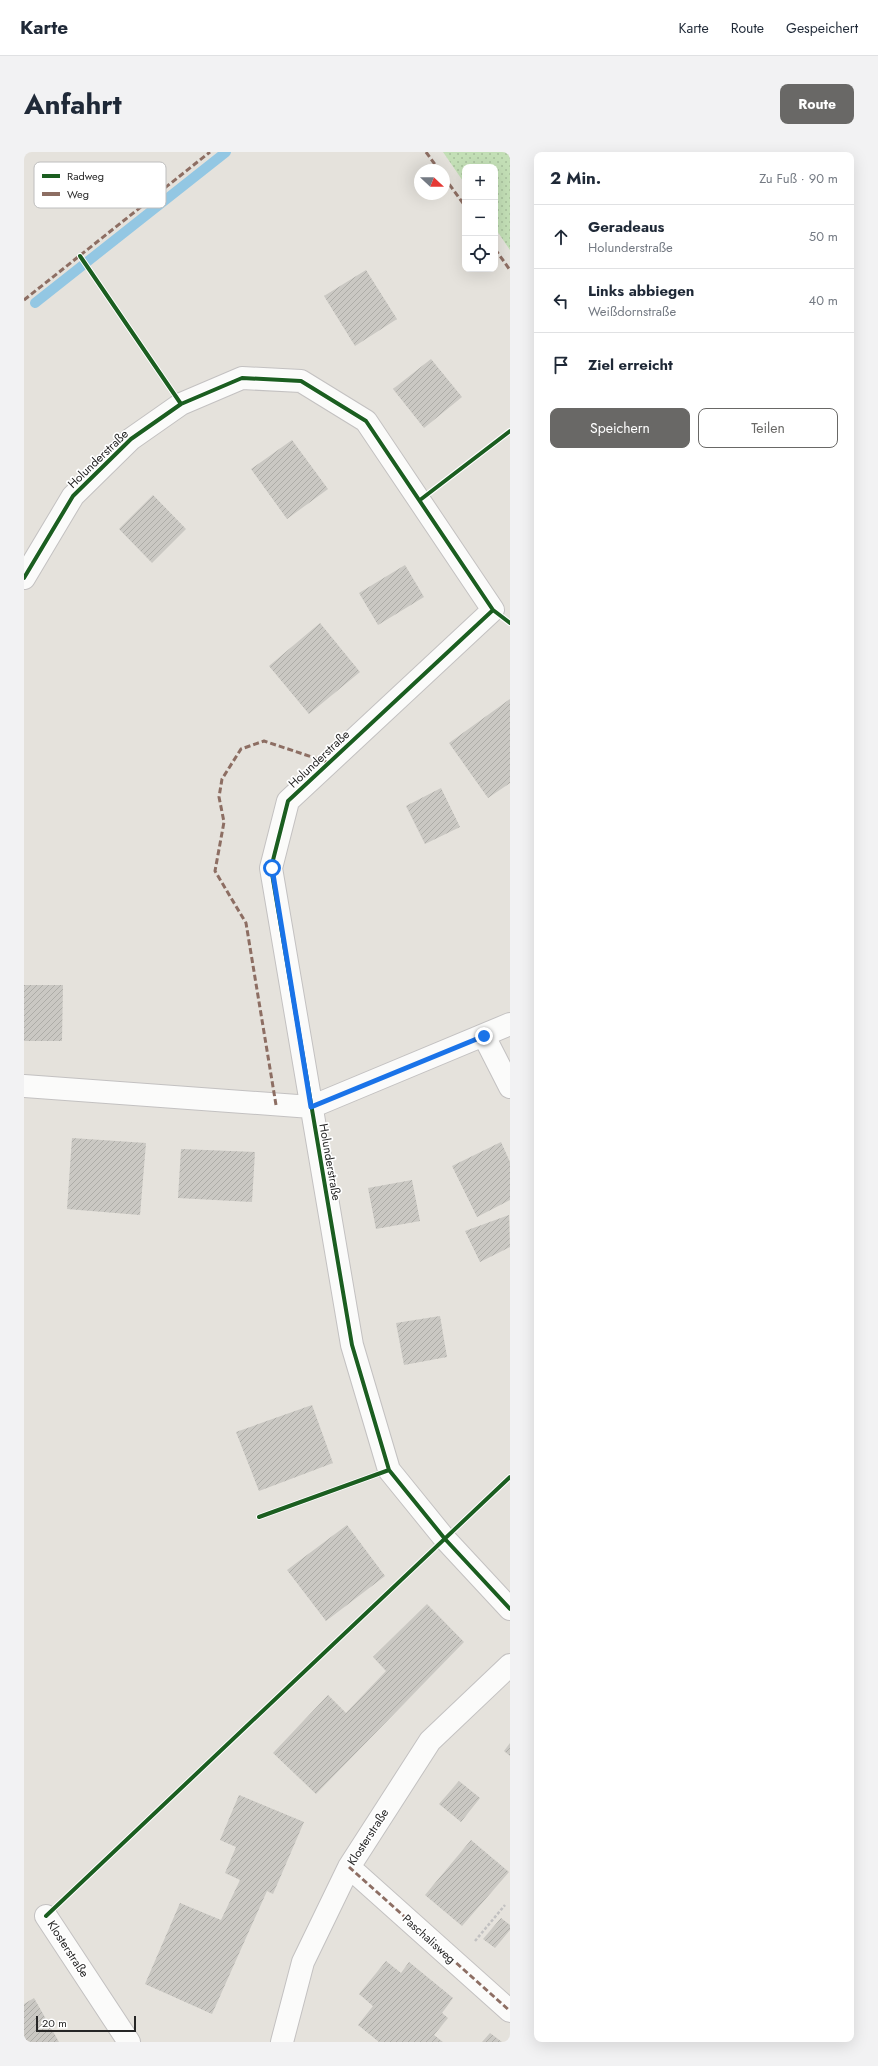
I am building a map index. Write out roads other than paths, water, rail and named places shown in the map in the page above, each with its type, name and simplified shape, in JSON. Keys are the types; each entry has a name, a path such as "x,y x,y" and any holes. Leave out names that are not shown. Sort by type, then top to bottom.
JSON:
{"street":[{"name":"Holunderstraße","path":"24,578 73,496 131,439 181,404 242,378 301,382 366,421 492,610 288,801 272,868 352,1345 389,1470 445,1539 510,1609"},
{"path":"24,1086 311,1107 510,1024"},
{"path":"484,1036 510,1087"},
{"name":"Klosterstraße","path":"282,2042 303,1962 349,1867 430,1741 510,1665"},
{"name":"Paschalisweg","path":"349,1867 510,2011"},
{"name":"Klosterstraße","path":"46,1916 129,2042"}],"waterway":[{"path":"166,199 226,152"},
{"path":"35,303 155,208"}]}
